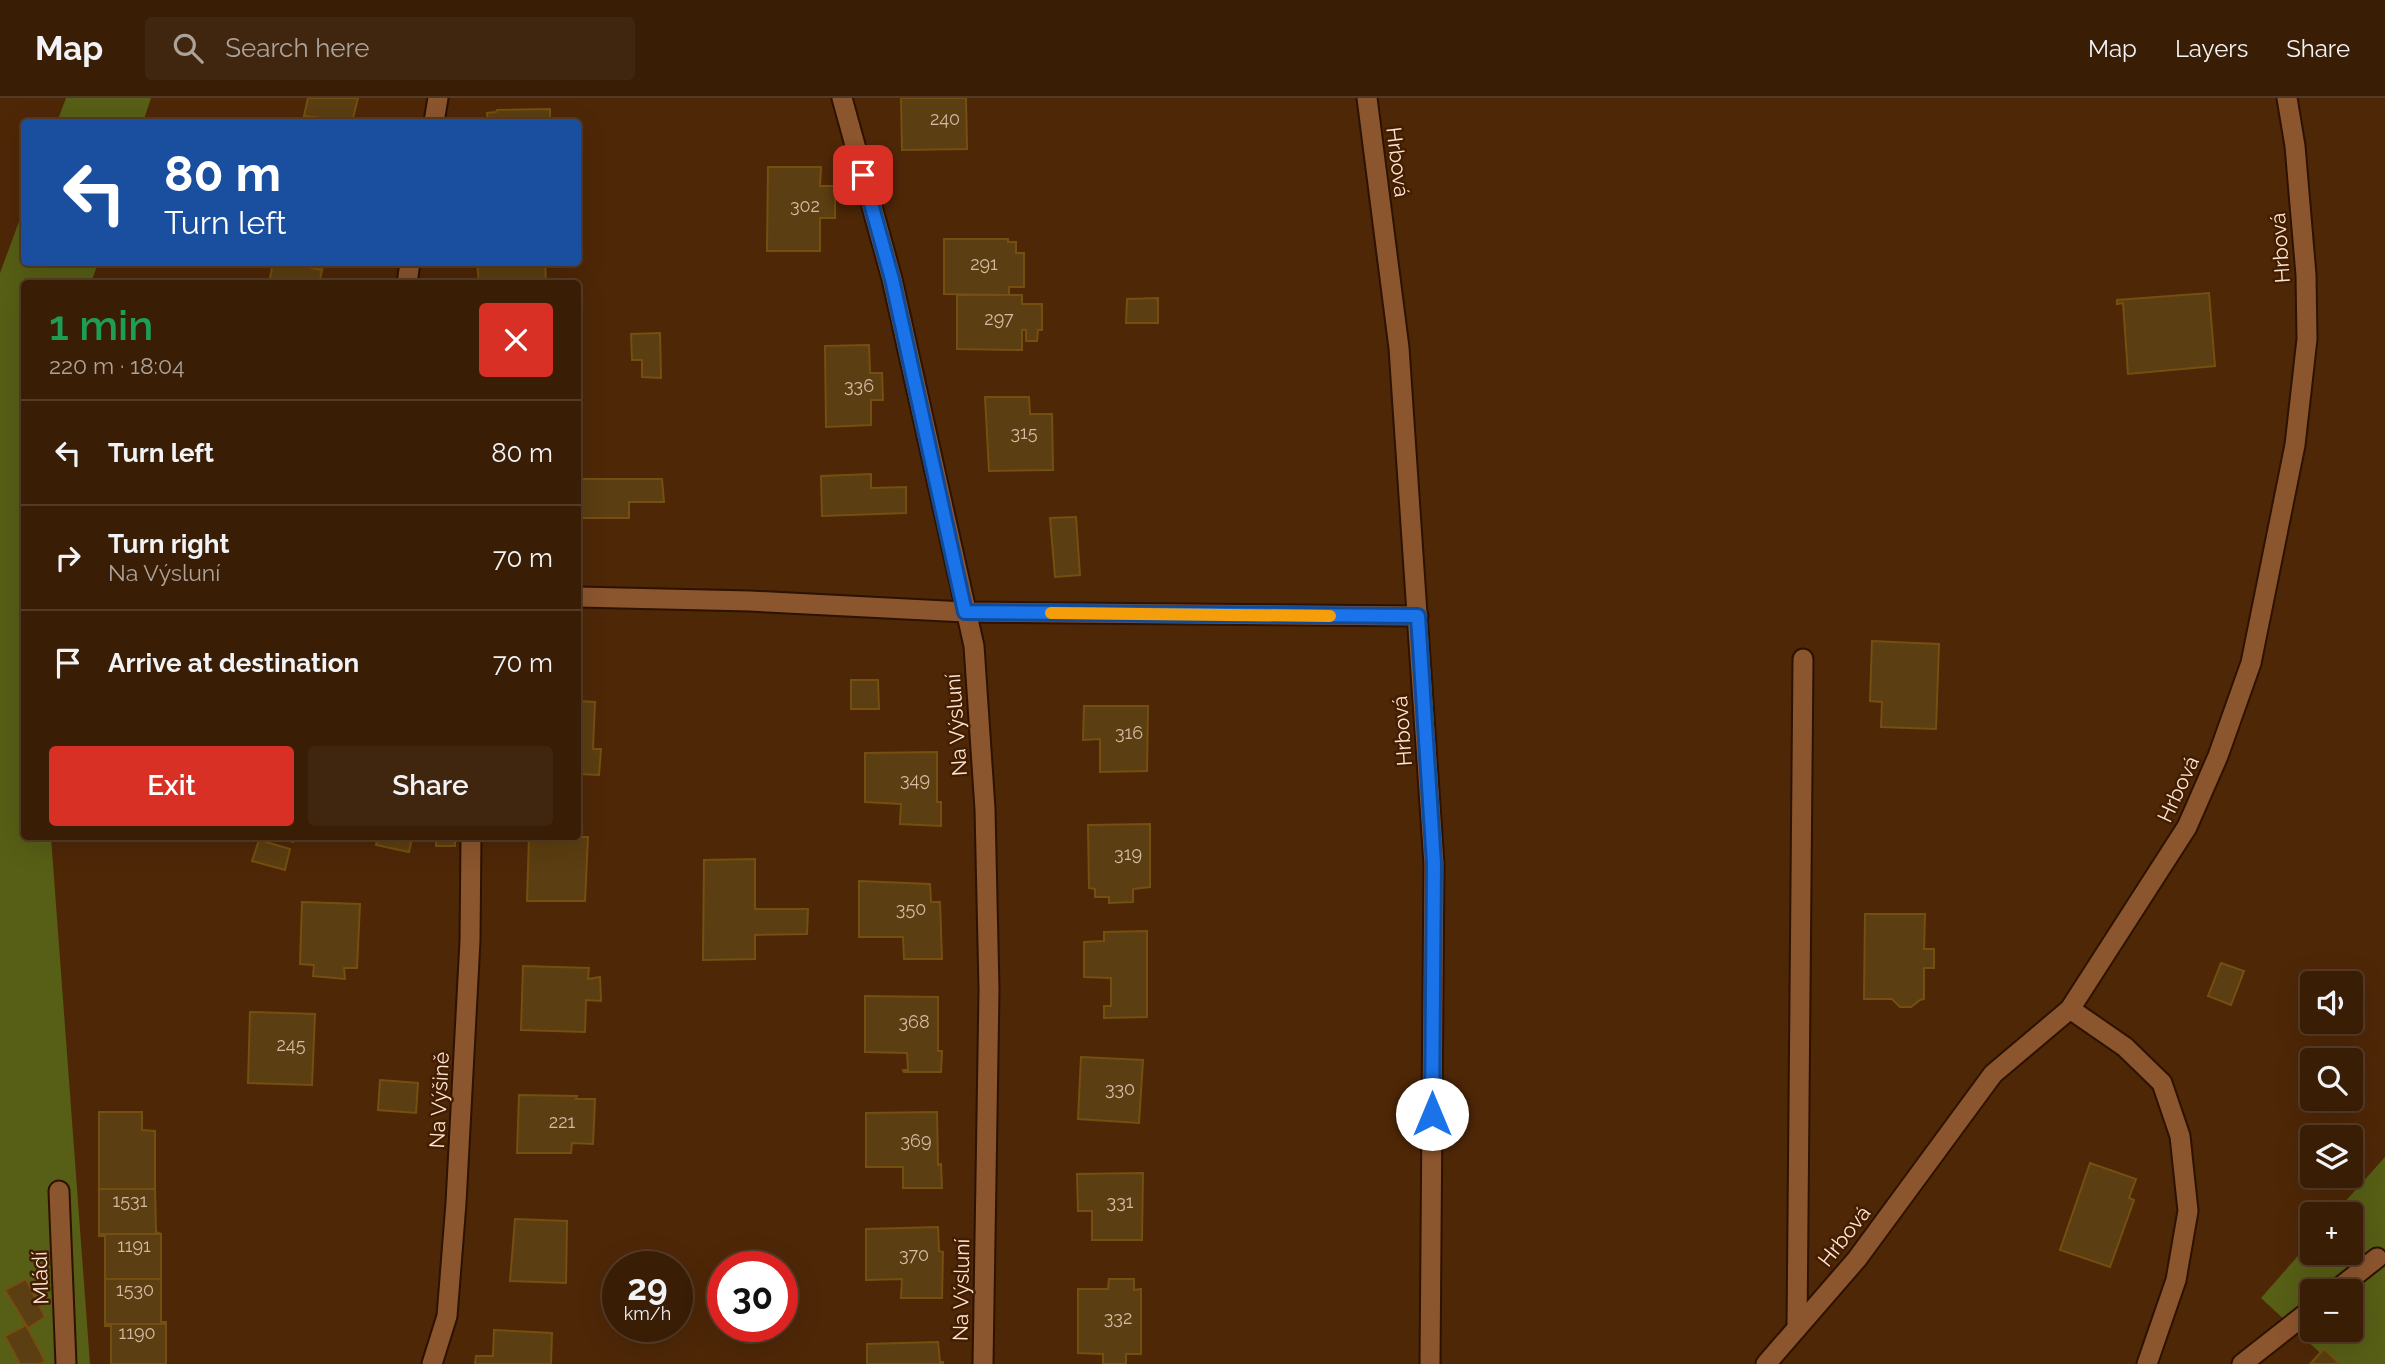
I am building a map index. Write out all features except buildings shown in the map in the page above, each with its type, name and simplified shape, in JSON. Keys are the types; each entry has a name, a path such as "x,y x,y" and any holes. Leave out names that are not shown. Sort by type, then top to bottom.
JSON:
{"street":[{"path":"434,119 438,98"},
{"name":"Na Výsluní","path":"842,98 892,279 974,646 985,823 989,990 983,1364"},
{"name":"Hrbová","path":"1367,98 1399,348 1434,864 1430,1364"},
{"name":"Hrbová","path":"1766,1364 1857,1259 1993,1074 2070,1009 2188,827 2218,756 2251,663 2295,445 2307,339 2306,275 2295,146 2287,98"},
{"path":"581,597 750,601 965,612 1418,616"},
{"path":"1797,1328 1803,659"},
{"name":"Na Výšině","path":"432,1364 447,1315 455,1216 470,941 471,840"},
{"path":"2070,1009 2125,1047 2162,1083 2180,1136 2188,1211 2176,1280 2147,1364"},
{"name":"Mládí","path":"59,1191 66,1364"},
{"path":"2350,1279 2377,1258"},
{"path":"2242,1364 2300,1318"}],"green space":[{"path":"66,98 151,98 144,119 58,119"},
{"path":"21,216 21,266 97,266 92,280 21,280 21,840 51,840 90,1364 0,1364 0,273"},
{"path":"2385,1157 2385,1364 2332,1364 2308,1342 2363,1342 2363,1279 2300,1279 2300,1334 2261,1298 2300,1254 2300,1265 2363,1265 2363,1202 2345,1202 2357,1188 2363,1188 2363,1182"}],"slow traffic":[{"path":"1051,613 1330,616"}],"route":[{"path":"863,175 892,279 965,612 1418,616 1434,864 1432,1114"}]}
